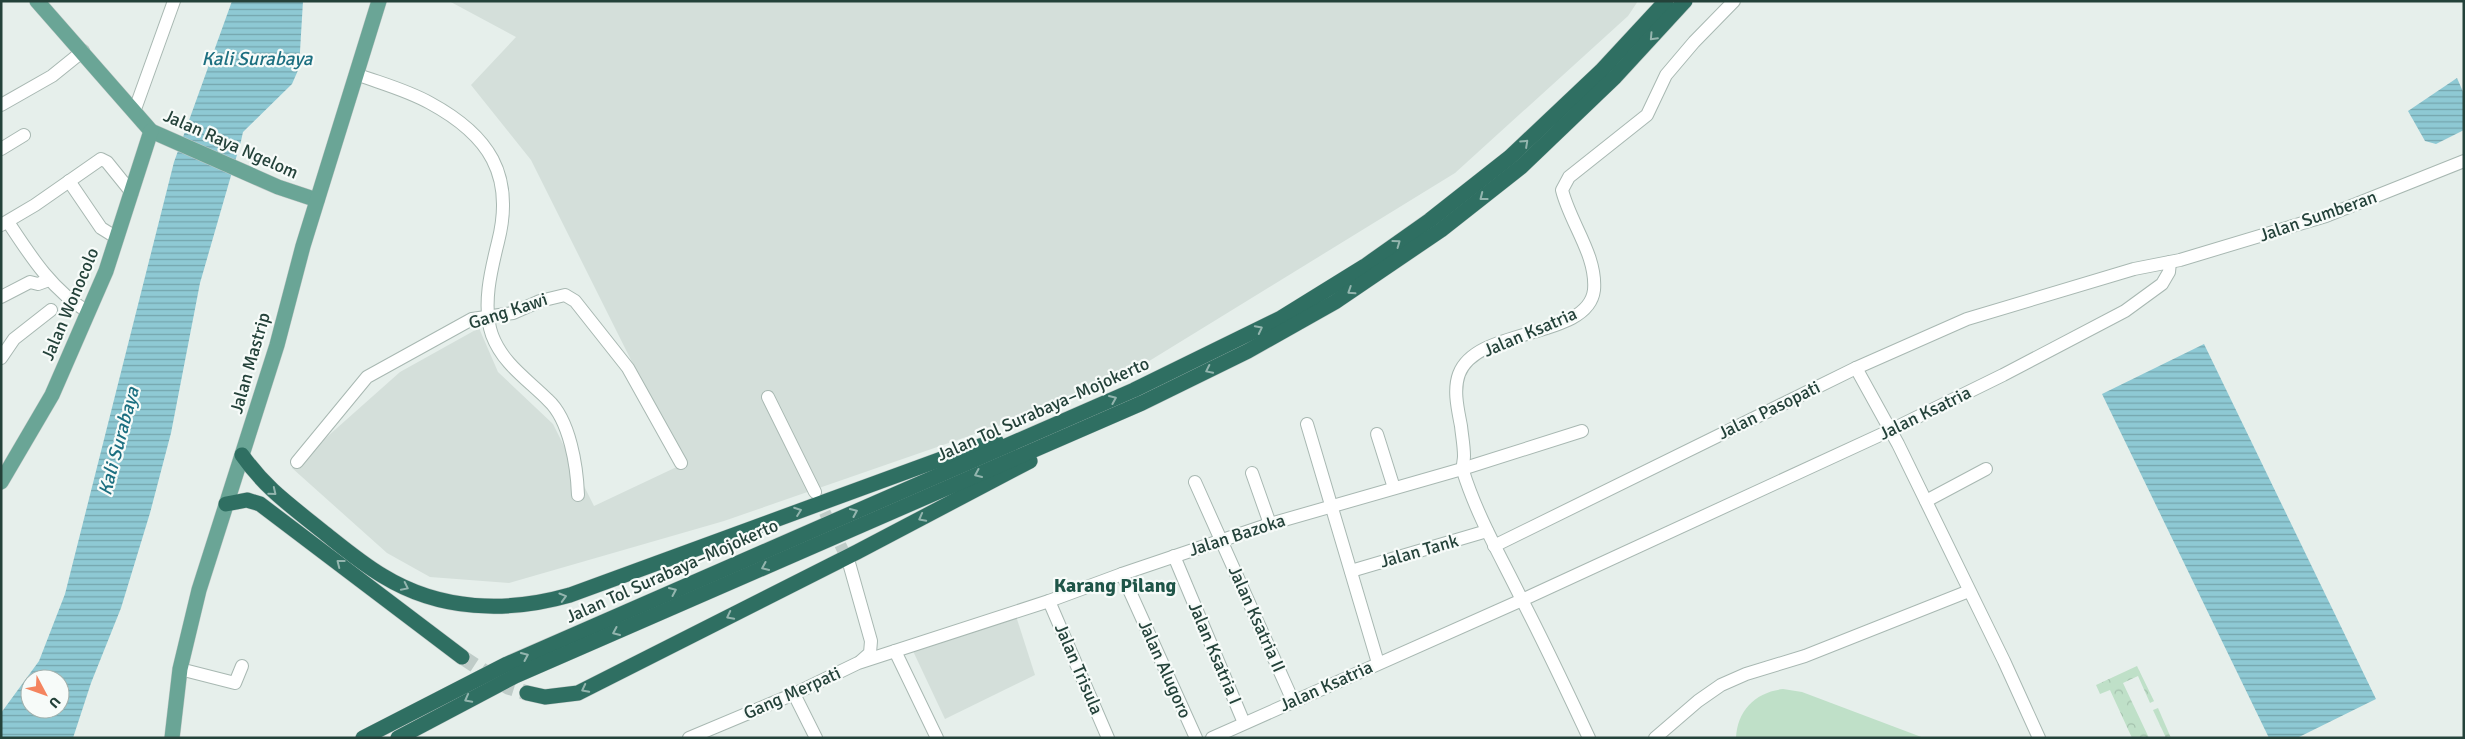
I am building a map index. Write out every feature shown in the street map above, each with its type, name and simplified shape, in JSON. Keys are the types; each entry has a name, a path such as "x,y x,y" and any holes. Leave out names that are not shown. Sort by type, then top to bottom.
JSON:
{"highway":[{"name":"Jalan Tol Surabaya–Mojokerto","path":"367,735 507,664 1068,419 1281,318 1365,266 1430,220 1510,157 1601,71 1666,1"},
{"name":"Jalan Tol Surabaya–Mojokerto","path":"398,738 515,676 1103,419 1248,351 1335,302 1441,230 1527,161 1615,77 1685,1"},
{"path":"242,455 267,488 383,576 411,590 448,602 500,608 544,603 570,596 955,454 1068,419"},
{"path":"527,693 544,697 578,693 857,552 1032,460 1103,419"},
{"path":"226,504 247,500 260,504 462,657"}],"main road":[{"name":"Jalan Raya Ngelom","path":"37,1 83,51 151,131 278,187 317,200"},
{"name":"Jalan Mastrip","path":"172,738 180,670 199,590 277,345 317,200 379,1"},
{"name":"Jalan Wonocolo","path":"1,482 52,394 88,312 117,238 151,131"}],"street":[{"path":"134,112 174,1"},
{"name":"Jalan Ksatria","path":"1522,600 1487,531 1462,469 1463,440 1456,392 1458,376 1463,364 1473,356 1492,346 1567,320 1580,313 1590,303 1594,290 1590,263 1562,190 1569,177 1647,115 1666,75 1694,42 1734,1"},
{"path":"1,104 52,76 83,51"},
{"path":"356,74 435,106 468,129 493,160 500,174 504,210 492,267 488,318 492,334 500,353 522,377 549,401 565,426 578,474 578,495"},
{"path":"1,149 24,136"},
{"path":"88,312 63,296 5,224 103,159 132,192"},
{"name":"Jalan Sumberan","path":"2051,293 2134,269 2170,262 2326,216 2464,161"},
{"path":"69,181 101,228 117,238"},
{"name":"Jalan Ksatria","path":"1212,738 1522,600 1891,430 2125,311 2162,284 2170,272 2170,262"},
{"path":"1,297 30,282 38,284 49,280"},
{"name":"Jalan Pasopati","path":"1494,546 1856,368 1967,319 2051,293"},
{"name":"Gang Kawi","path":"297,462 367,377 472,319 513,313 559,294 570,296 628,368 681,463"},
{"path":"1,358 14,339 51,310"},
{"path":"1856,368 1891,430 2004,661 2039,738"},
{"path":"768,397 815,492"},
{"path":"1307,424 1378,663"},
{"name":"Jalan Bazoka","path":"895,651 1049,601 1270,524 1330,505 1462,469 1582,431"},
{"path":"1378,434 1394,488"},
{"path":"1926,501 1986,469"},
{"path":"1252,472 1270,524"},
{"name":"Jalan Ksatria II","path":"1195,482 1292,701"},
{"name":"Jalan Tank","path":"1351,571 1487,531"},
{"name":"Jalan Ksatria I","path":"1174,556 1244,723"},
{"path":"849,563 871,641 870,653 858,663"},
{"name":"Jalan Alugoro","path":"1122,574 1196,738"},
{"path":"1655,738 1698,701 1721,685 1754,672 1805,656 1969,591"},
{"path":"1522,600 1589,738"},
{"name":"Jalan Trisula","path":"1049,601 1108,738"},
{"path":"895,651 937,738"},
{"name":"Gang Merpati","path":"689,738 794,694 858,663 895,651"},
{"path":"180,670 235,683 242,666"},
{"path":"794,694 816,738"}],"shaded area":[{"path":"449,1 1638,1 1628,16 1455,173 1102,390 724,521 509,583 430,577 387,553 292,468 400,372 479,328 498,372 553,424 594,506 683,464 531,160 471,85 516,37"},
{"path":"1016,616 1035,675 945,719 913,651"}],"green space":[{"path":"2137,666 2154,701 2150,703 2138,676 2123,683 2149,738 2132,738 2110,690 2100,694 2096,685"},
{"path":"1783,689 1802,692 1924,738 1736,738 1740,719 1750,704 1764,694"},
{"path":"2158,708 2171,738 2166,738 2153,710"}],"water":[{"name":"Kali Surabaya","path":"232,1 303,1 299,68 292,84 243,132 200,283 171,433 150,513 121,608 91,683 73,738 1,738 1,713 20,687 20,719 70,719 70,669 33,669 39,661 65,594 174,162"},
{"path":"2457,78 2464,94 2464,130 2436,144 2425,141 2408,111"},
{"path":"2204,344 2376,699 2297,738 2269,738 2102,394"}],"tunnel":[{"path":"817,496 849,563"},
{"path":"462,657 508,687 527,693"}],"district":[{"name":"Karang Pilang","path":"1115,585"}]}
